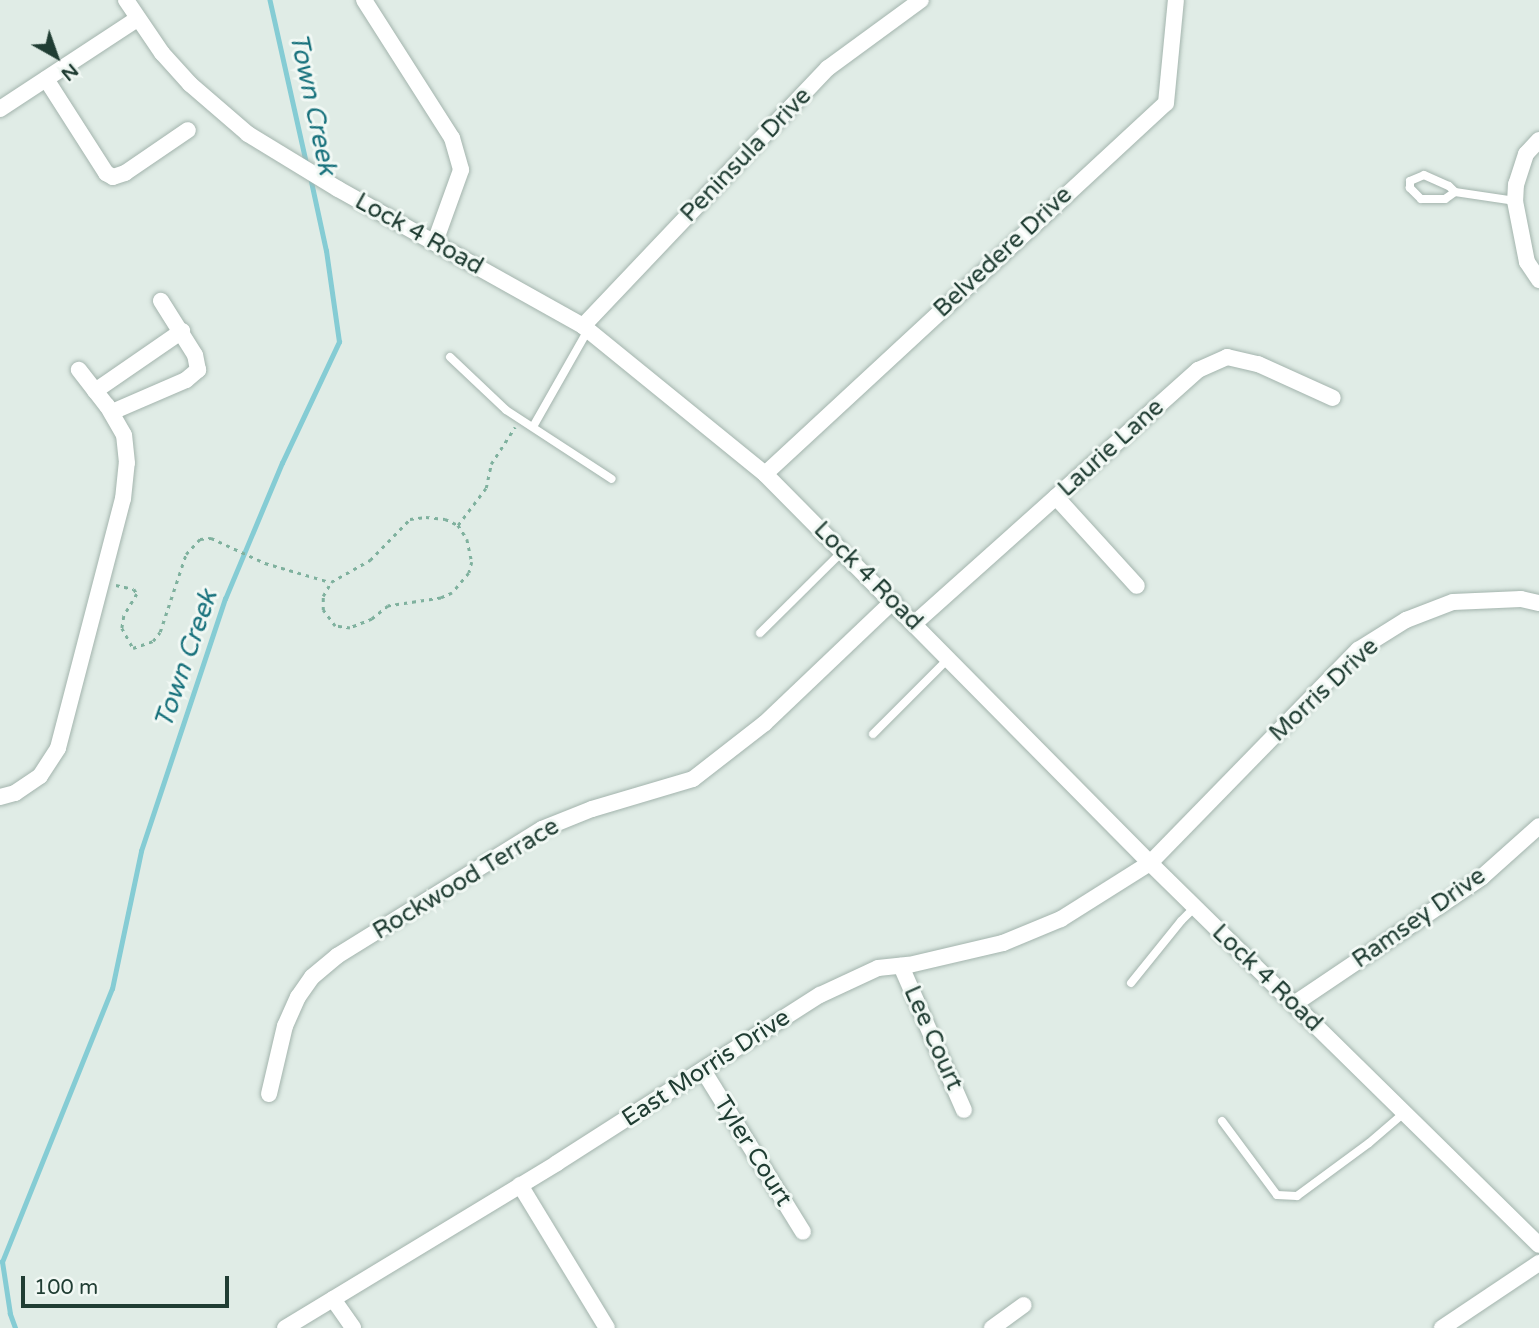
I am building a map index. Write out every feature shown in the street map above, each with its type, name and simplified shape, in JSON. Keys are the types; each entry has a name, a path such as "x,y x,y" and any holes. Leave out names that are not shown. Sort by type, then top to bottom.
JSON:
{"street":[{"name":"Lock 4 Road","path":"126,0 137,19 190,85 248,134 279,155 586,328 765,474 894,601 1150,863 1539,1245"},
{"path":"364,0 452,138 461,170 435,242"},
{"name":"Peninsula Drive","path":"586,328 828,68 921,0"},
{"name":"Belvedere Drive","path":"765,474 1166,103 1176,0"},
{"path":"0,109 137,19"},
{"path":"46,79 106,173 113,177 125,173 188,130"},
{"path":"1539,140 1526,154 1516,184 1514,201 1527,262 1539,280"},
{"path":"111,412 186,380 198,370 195,355 161,301"},
{"path":"95,391 182,331"},
{"name":"Laurie Lane","path":"915,623 1198,370 1227,356 1258,364 1333,398"},
{"path":"0,797 15,793 40,776 58,748 123,499 127,463 124,435 111,412 79,370"},
{"path":"1056,497 1137,586"},
{"name":"Morris Drive","path":"1150,863 1359,650 1406,620 1453,602 1521,600 1539,603"},
{"name":"Rockwood Terrace","path":"269,1094 285,1027 298,997 312,977 337,956 542,829 592,809 693,779 765,723 894,601"},
{"name":"Ramsey Drive","path":"1294,1004 1482,877 1539,826"},
{"name":"East Morris Drive","path":"285,1328 520,1185 820,995 878,968 901,966 1015,939 1061,919 1150,863"},
{"name":"Lee Court","path":"901,966 964,1110"},
{"name":"Tyler Court","path":"703,1070 803,1232"},
{"path":"520,1185 607,1328"},
{"path":"1442,1328 1539,1263"},
{"path":"333,1299 353,1328"},
{"path":"992,1328 1024,1305"}],"lane":[{"path":"1455,192 1445,199 1421,200 1410,188 1410,181 1424,175 1449,186 1455,192 1514,201"},
{"path":"534,425 586,328"},
{"path":"450,357 506,410 534,425 612,479"},
{"path":"760,633 843,551"},
{"path":"873,734 949,658"},
{"path":"1131,983 1181,920 1195,907"},
{"path":"1222,1121 1277,1195 1297,1196 1369,1143 1405,1112"}],"path":[{"path":"457,525 486,488 491,464 521,418"},
{"path":"410,519 444,519 457,525 467,538 472,562 469,573 452,593 388,607 372,619 342,629 335,626 323,610 323,596 331,582 370,560 410,519"},
{"path":"102,581 134,589 137,594 124,616 122,628 134,649 153,641 160,632 186,554 200,538 211,538 265,563 331,582"}],"waterway":[{"name":"Town Creek","path":"270,0 307,165"},
{"name":"Town Creek","path":"15,1328 10,1314 2,1262 112,989 141,851 225,599 282,463 339,342 326,251 310,177"}]}
